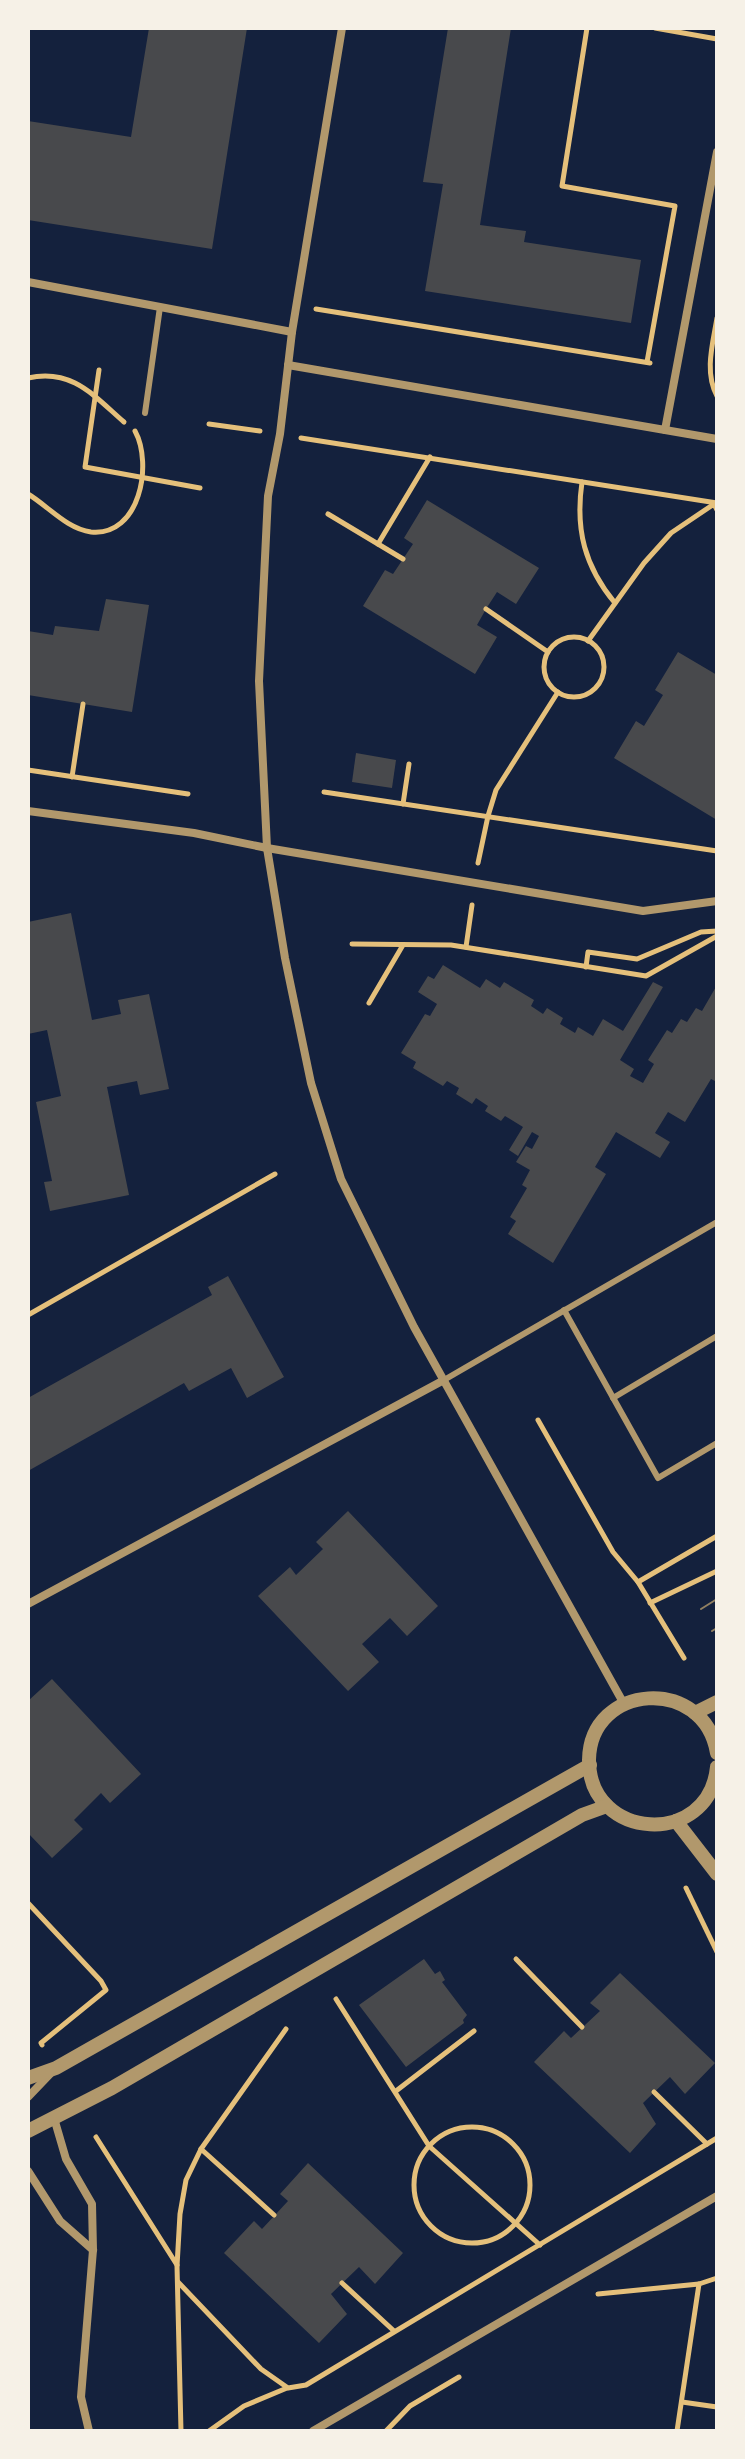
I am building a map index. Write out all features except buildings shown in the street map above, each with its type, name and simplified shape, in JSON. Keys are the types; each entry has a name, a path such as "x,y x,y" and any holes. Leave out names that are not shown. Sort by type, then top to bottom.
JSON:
{"street":[{"path":"342,28 268,496 259,681 267,848 284,950 311,1083 341,1179 414,1327 624,1704"},
{"path":"665,430 717,152"},
{"path":"28,282 292,332"},
{"path":"288,365 717,439"},
{"path":"28,811 194,833 643,911 717,901"},
{"path":"28,1604 444,1380"},
{"path":"717,1750 706,1725 695,1713 681,1703 644,1697 624,1704 601,1724 594,1738 590,1765 595,1789 607,1806 624,1819 644,1825 676,1821 701,1804 710,1792 717,1767"},
{"path":"695,1713 717,1702"},
{"path":"28,2078 56,2068 590,1765"},
{"path":"710,1792 717,1806"},
{"path":"28,2131 112,2088 582,1815 607,1806"},
{"path":"676,1821 717,1874"},
{"path":"28,2097 56,2068"},
{"path":"54,2118 66,2159 92,2204 93,2250 81,2397 89,2431"},
{"path":"28,2171 60,2221 93,2250"},
{"path":"313,2431 717,2196"}],"lane":[{"path":"145,413 160,307"},
{"path":"444,1380 717,1222"},
{"path":"564,1310 658,1478 717,1443"},
{"path":"613,1398 717,1336"}],"path":[{"path":"587,28 562,186 675,206 647,362"},
{"path":"655,28 717,39"},
{"path":"296,306 678,369"},
{"path":"717,318 710,360 711,380 717,396"},
{"path":"99,370 85,467 200,488"},
{"path":"28,378 61,376 82,386 136,432 141,444 143,478 136,502 123,522 106,532 90,532 71,526 28,494"},
{"path":"209,424 430,457 716,506"},
{"path":"378,544 430,457"},
{"path":"582,482 578,507 583,546 597,581 615,603"},
{"path":"588,641 644,563 671,533 716,506"},
{"path":"328,514 403,559"},
{"path":"486,609 548,652"},
{"path":"570,638 588,641 601,654 604,664 600,683 585,695 567,696 558,692 546,678 548,652 554,645 570,638"},
{"path":"488,816 496,790 558,692"},
{"path":"72,777 83,704"},
{"path":"403,804 409,764"},
{"path":"28,770 188,794"},
{"path":"324,792 717,851"},
{"path":"586,967 588,952 637,959 701,932 717,934"},
{"path":"352,944 451,945 646,976 717,934"},
{"path":"369,1003 403,945"},
{"path":"28,1315 275,1174"},
{"path":"538,1420 613,1552 638,1582 684,1658"},
{"path":"638,1582 717,1536"},
{"path":"650,1603 717,1571"},
{"path":"686,1888 717,1952"},
{"path":"28,1903 106,1990 41,2043 47,2053"},
{"path":"516,1959 582,2027"},
{"path":"336,1999 429,2146 540,2245"},
{"path":"181,2431 178,2422 177,2266 180,2214 186,2180 201,2149 286,2029"},
{"path":"396,2091 474,2031"},
{"path":"654,2092 707,2144"},
{"path":"464,2127 484,2128 503,2135 518,2148 527,2165 530,2185 527,2205 516,2224 486,2241 468,2243 434,2229 422,2215 416,2198 415,2179 419,2162 429,2146 445,2134 464,2127"},
{"path":"96,2137 177,2266"},
{"path":"209,2431 244,2406 288,2388 306,2385 717,2138"},
{"path":"201,2149 274,2215"},
{"path":"597,2294 699,2284 717,2278"},
{"path":"178,2282 261,2369 288,2388"},
{"path":"342,2283 394,2331"},
{"path":"677,2431 699,2284"},
{"path":"386,2431 410,2406 463,2374"},
{"path":"682,2402 717,2407"}],"tram line":[{"path":"701,1609 717,1599"},
{"path":"712,1631 717,1628"}]}
